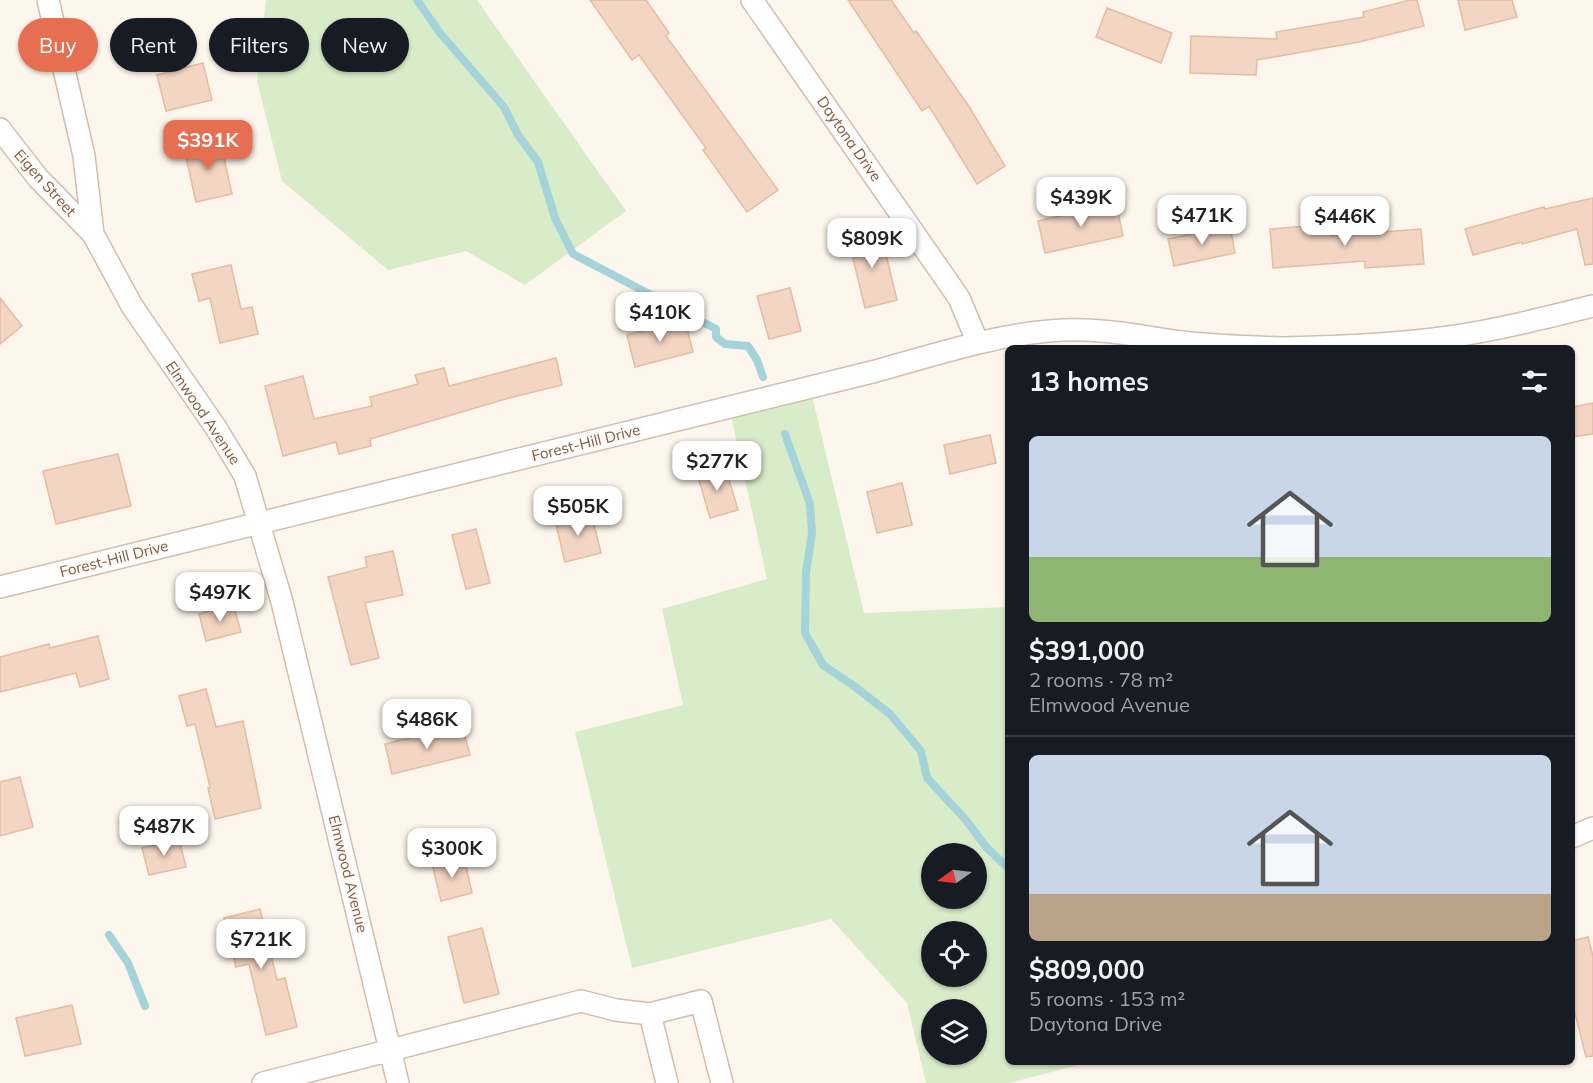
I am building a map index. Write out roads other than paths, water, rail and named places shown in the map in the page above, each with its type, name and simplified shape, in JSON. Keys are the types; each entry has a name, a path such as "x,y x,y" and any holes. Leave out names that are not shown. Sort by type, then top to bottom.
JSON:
{"street":[{"name":"Elmwood Avenue","path":"48,0 84,156 93,234 132,306 216,428 245,476 282,602 398,1083"},
{"name":"Daytona Drive","path":"752,0 959,298 978,343"},
{"name":"Eigen Street","path":"0,129 38,178 93,234"},
{"name":"Forest-Hill Drive","path":"1356,345 1448,337 1546,318 1593,306"},
{"name":"Forest-Hill Drive","path":"0,587 876,371 978,343 1037,332 1065,330 1108,332 1215,345"},
{"path":"1575,836 1593,828"},
{"path":"263,1083 581,1001 616,1010 650,1014 701,1001 722,1083"},
{"path":"650,1014 667,1083"}],"waterway":[{"path":"417,0 440,33 504,107 518,135 538,162 555,218 573,254 716,329 716,337 725,344 748,346 757,360 763,377"},
{"path":"785,434 810,504 812,533 806,572 805,633 823,665 890,714 921,751 927,778 965,819 987,848 1005,865"},
{"path":"109,935 128,963 145,1006"}]}
